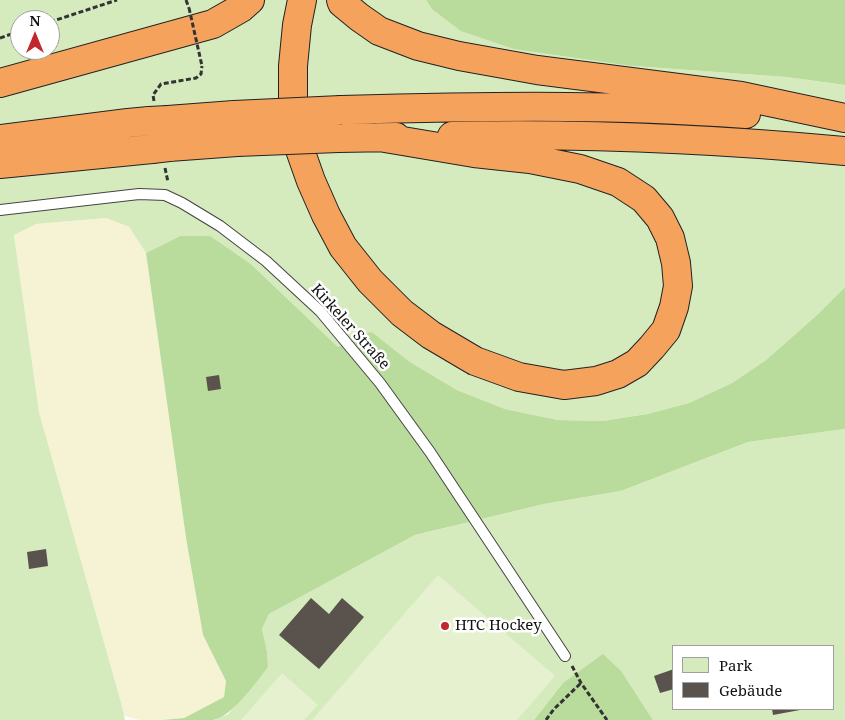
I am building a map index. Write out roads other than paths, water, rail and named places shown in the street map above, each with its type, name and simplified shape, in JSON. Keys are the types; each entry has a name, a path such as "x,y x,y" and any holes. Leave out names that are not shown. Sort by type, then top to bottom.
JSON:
{"highway":[{"path":"0,83 213,24 241,8 250,0"},
{"path":"302,0 297,25 293,90 299,147 318,198 343,247 370,281 402,313 431,336 474,361 519,377 564,385 596,381 618,374 636,363 652,348 666,330 674,307 678,286 676,263 670,238 660,218 644,199 618,182 580,168 379,137"},
{"path":"341,0 359,18 379,31 418,46 459,56 537,70 741,96 845,119"},
{"path":"0,139 128,123 234,115 460,107 670,109 845,119"},
{"path":"0,164 237,142 379,137 572,136 667,139 845,151"}],"lane":[{"name":"Kirkeler Straße","path":"0,210 139,194 165,195 220,226 266,261 320,311 380,383 430,452 565,656"}],"place":[{"name":"HTC Hockey","path":"445,626"}]}
